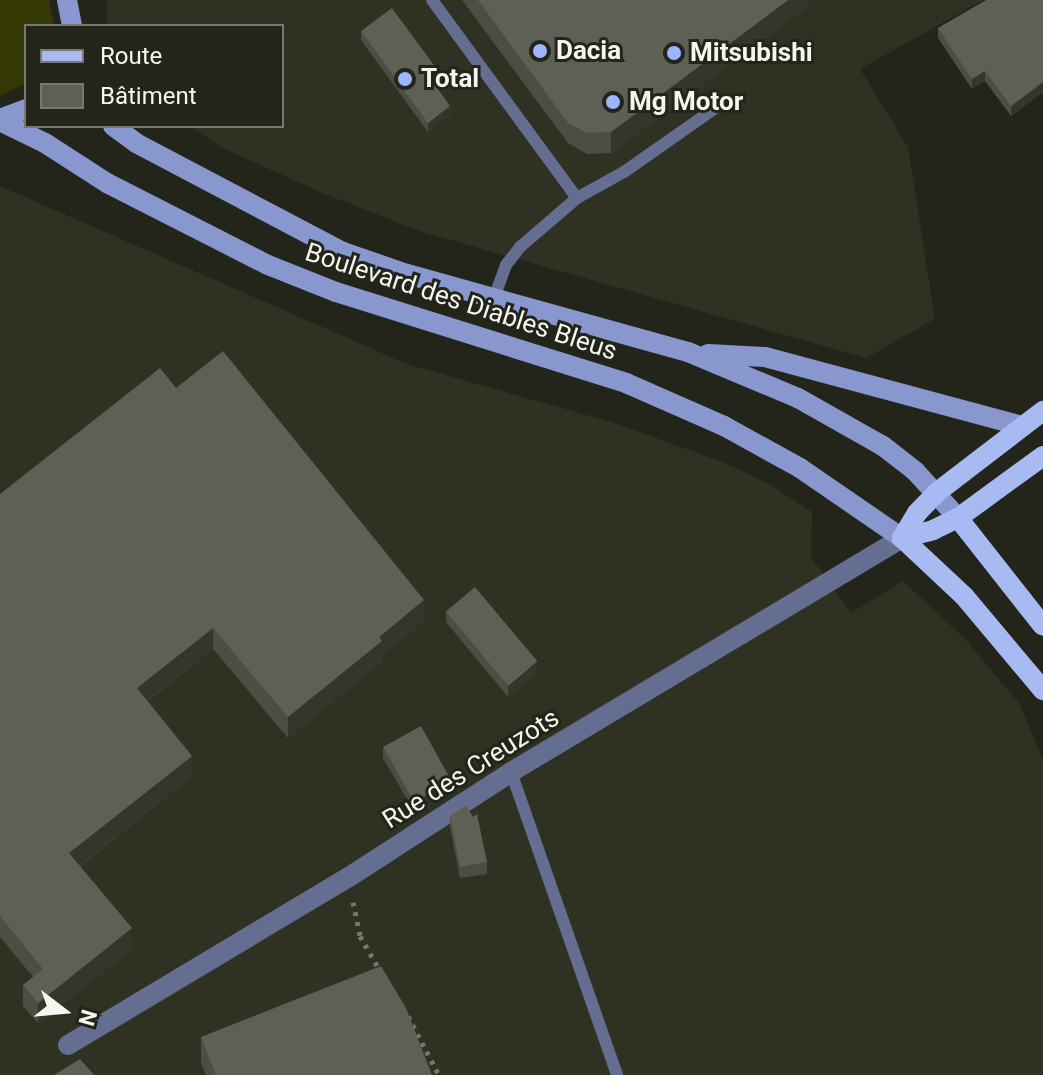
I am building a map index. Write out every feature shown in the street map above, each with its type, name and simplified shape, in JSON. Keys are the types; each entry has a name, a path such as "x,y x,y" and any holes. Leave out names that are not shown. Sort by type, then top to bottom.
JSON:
{"main road":[{"path":"67,0 72,24"},
{"path":"0,120 24,110"},
{"name":"Boulevard des Diables Bleus","path":"0,120 45,143 107,183 268,265 412,317 626,383 724,426 812,475 902,538"},
{"name":"Boulevard des Diables Bleus","path":"116,128 136,143 343,252 688,352 847,423 905,463 958,518"},
{"path":"688,352 765,357 1023,426"},
{"path":"902,538 917,513 936,493 1043,411"},
{"path":"902,538 933,530 958,518 1043,456"},
{"path":"958,518 1043,626"},
{"path":"902,538 964,596 1043,690"}],"street":[{"name":"Rue des Creuzots","path":"68,1045 349,877 511,772 902,538"}],"lane":[{"path":"432,0 577,198"},
{"path":"494,298 506,265 520,247 577,198 624,172 717,107"},
{"path":"511,772 617,1075"}],"path":[{"path":"349,877 360,936 387,981"},
{"path":"402,1007 439,1075"}],"shaded area":[{"path":"107,0 983,0 860,69 908,147 935,319 866,358 419,231 320,192 225,149 192,128 284,128 284,24 107,24"},
{"path":"0,186 407,364 611,422 720,461 769,484 812,512 811,557 851,613 903,581 964,638 1020,704 1043,761 1043,1075 0,1075"}],"green space":[{"path":"0,0 49,0 54,24 24,24 24,84 0,96"}],"building":[{"path":"478,0 788,0 611,132 587,133 568,123"},
{"path":"986,0 1043,0 1043,82 1011,106 985,71 972,79 938,28"},
{"path":"392,8 436,68 427,74 450,106 428,123 361,31"},
{"path":"223,351 424,600 379,637 382,641 288,717 213,628 137,688 192,756 69,853 132,928 38,1003 23,985 43,969 0,916 0,494 160,368 176,388"},
{"path":"475,587 537,661 508,686 446,611"},
{"path":"421,726 452,781 414,802 383,747"},
{"path":"466,805 473,817 477,814 487,862 460,867 450,816"},
{"path":"381,966 406,1008 432,1075 216,1075 201,1037"},
{"path":"80,1059 94,1075 54,1075"}],"place":[{"name":"Dacia","path":"540,51"},
{"name":"Mitsubishi","path":"674,53"},
{"name":"Total","path":"405,79"},
{"name":"Mg Motor","path":"613,102"}]}
